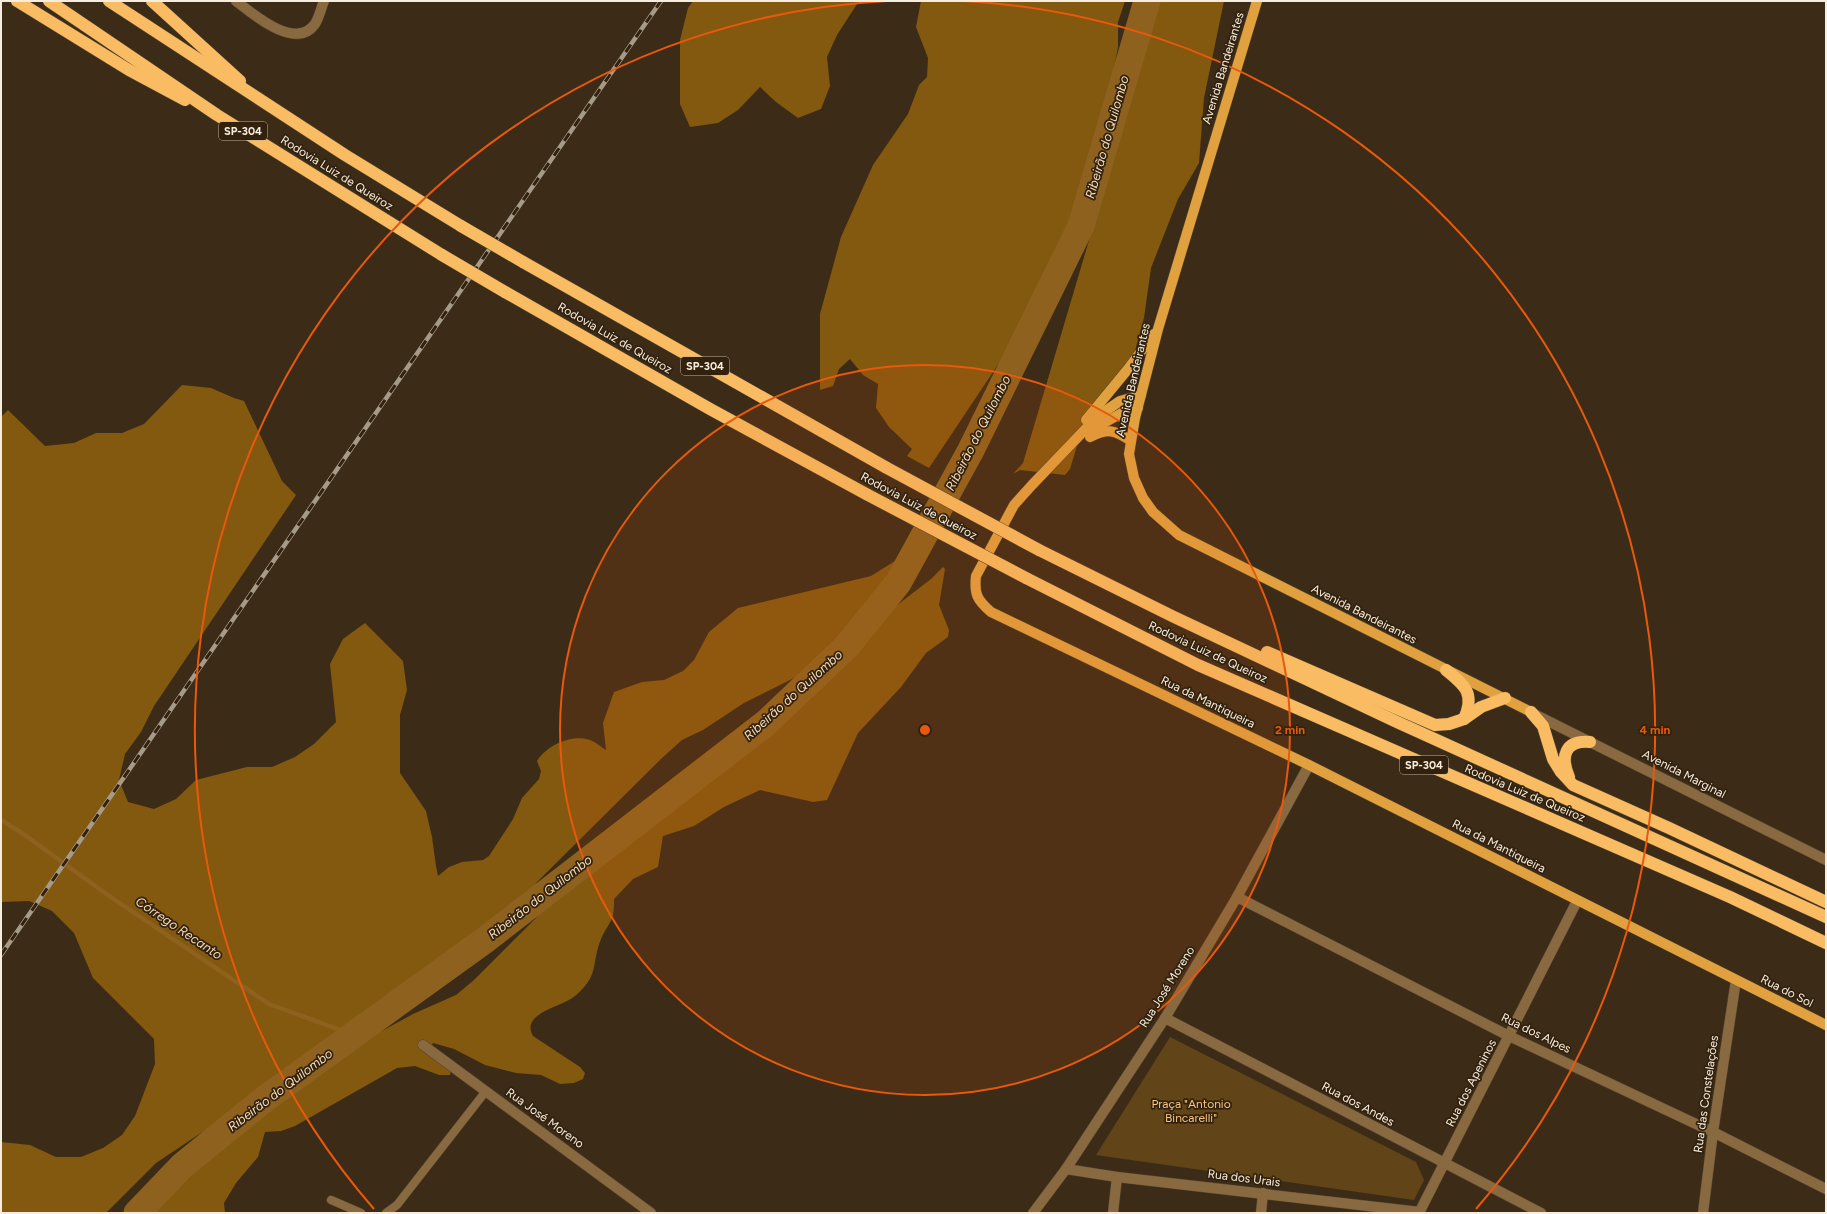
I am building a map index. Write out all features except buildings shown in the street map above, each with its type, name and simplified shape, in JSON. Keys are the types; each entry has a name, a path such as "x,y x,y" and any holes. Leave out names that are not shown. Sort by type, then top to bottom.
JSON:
{"highway":[{"path":"17,1 129,70 172,94 217,115"},
{"name":"Rodovia Luiz de Queiroz","path":"49,1 217,115 442,255 710,409 1026,578 1198,665 1730,897 1826,943"},
{"name":"Rodovia Luiz de Queiroz","path":"109,1 351,159 461,226 887,468 1040,550 1397,722 1826,917"},
{"path":"152,1 273,109"},
{"path":"1193,625 1288,660 1435,725 1449,724 1464,719 1481,707 1505,698"},
{"path":"1446,670 1459,680 1470,697 1469,707 1464,719"},
{"path":"1531,712 1543,726 1553,759 1561,772 1573,785 1669,828 1826,902"},
{"path":"1573,785 1565,768 1564,757 1569,747 1579,741 1590,742"}],"main road":[{"name":"Avenida Bandeirantes","path":"1257,1 1158,329 1141,395 1129,454 1134,478 1143,498 1153,512 1179,535 1531,712"},
{"path":"1131,442 1118,433 1110,430 1089,437 1080,436 1083,424 1128,369 1158,329"},
{"name":"Rua da Mantiqueira","path":"1141,395 1125,399 1110,406 1098,416 1014,505 976,576 974,588 980,602 991,612 1309,765 1736,980"},
{"name":"Rua da Mantiqueira","path":"1080,436 1127,410 1138,408"},
{"name":"Rua do Sol","path":"1736,980 1826,1025"}],"street":[{"path":"236,1 256,16 293,35 302,35 315,24 324,1"},
{"name":"Avenida Marginal","path":"1531,712 1826,860"},
{"name":"Rua José Moreno","path":"1033,1213 1066,1169 1165,1018 1237,897 1309,765"},
{"name":"Rua dos Alpes","path":"1237,897 1509,1036 1713,1132 1826,1189"},
{"name":"Rua dos Apeninos","path":"1420,1212 1577,901"},
{"name":"Rua das Constelações","path":"1703,1213 1713,1132 1736,980"},
{"name":"Rua dos Andes","path":"1165,1018 1541,1213"},
{"name":"Rua José Moreno","path":"423,1045 651,1213"},
{"name":"Rua dos Urais","path":"1066,1169 1117,1177 1420,1212"},
{"path":"1113,1213 1117,1177"},
{"path":"1261,1213 1263,1193"}],"lane":[{"path":"386,1213 397,1205 486,1091"},
{"path":"331,1200 361,1213"}],"green space":[{"name":"Praça \"Antonio Bincarelli\"","path":"1170,1037 1416,1162 1424,1180 1414,1200 1096,1155"}],"shaded area":[{"path":"693,1 859,1 837,35 827,57 830,86 821,109 798,118 776,102 760,87 738,110 718,123 690,127 680,104 680,40 688,8"},
{"path":"921,1 1125,1 1118,22 1118,47 1112,79 1109,108 1083,217 1067,271 1055,297 1035,323 1007,351 929,468 907,456 912,449 889,427 876,408 878,384 863,375 850,359 839,369 833,386 820,390 820,314 841,237 873,165 908,114 919,85 927,77 928,58 916,27"},
{"path":"1160,1 1224,1 1204,98 1199,163 1178,199 1151,268 1144,318 1133,358 1082,429 1070,469 1065,475 1020,470 1013,474 1023,463"},
{"path":"182,385 211,388 244,401 282,481 296,495 154,706 141,732 125,754 119,780 128,802 154,809 176,799 196,780 247,767 272,767 295,757 314,744 336,722 330,664 343,639 365,623 403,661 407,690 400,715 400,773 426,811 438,876 449,867 462,862 483,860 489,856 513,819 522,798 539,779 541,771 537,761 547,750 560,742 576,738 590,740 606,750 603,723 614,692 642,682 664,680 683,671 694,660 709,632 738,608 871,576 903,556 911,555 900,576 883,600 831,653 812,669 744,703 703,730 682,740 537,882 509,921 490,940 156,1163 106,1213 1,1213 1,1142 30,1145 56,1157 81,1157 103,1148 122,1135 135,1116 155,1064 154,1039 93,978 74,933 52,911 29,901 1,902 1,417 8,410 45,446 74,443 96,433 122,433 144,424"},
{"path":"943,567 945,569 939,605 949,630 948,637 926,653 901,687 858,733 827,800 813,802 760,790 724,807 694,826 663,836 658,867 633,879 614,899 613,915 601,939 594,969 588,982 575,996 537,1016 532,1022 531,1028 533,1036 580,1067 585,1073 583,1079 574,1083 560,1084 541,1075 516,1073 485,1065 454,1049 433,1043 431,1047 452,1065 450,1075 439,1075 415,1066 397,1068 295,1126 281,1131 265,1132 258,1157 236,1183 224,1203 225,1213 150,1213 226,1137 325,1062 348,1051 413,1014 456,995 474,980 544,910 560,891 667,783 931,579"}],"waterway":[{"name":"Ribeirão do Quilombo","path":"137,1213 182,1166 262,1101 485,940 766,723 847,646 898,583 971,450 1081,226 1147,1"},
{"name":"Córrego Recanto","path":"1,820 22,833 105,893 269,1004 354,1035"}],"railway":[{"path":"1,955 661,1"}]}
